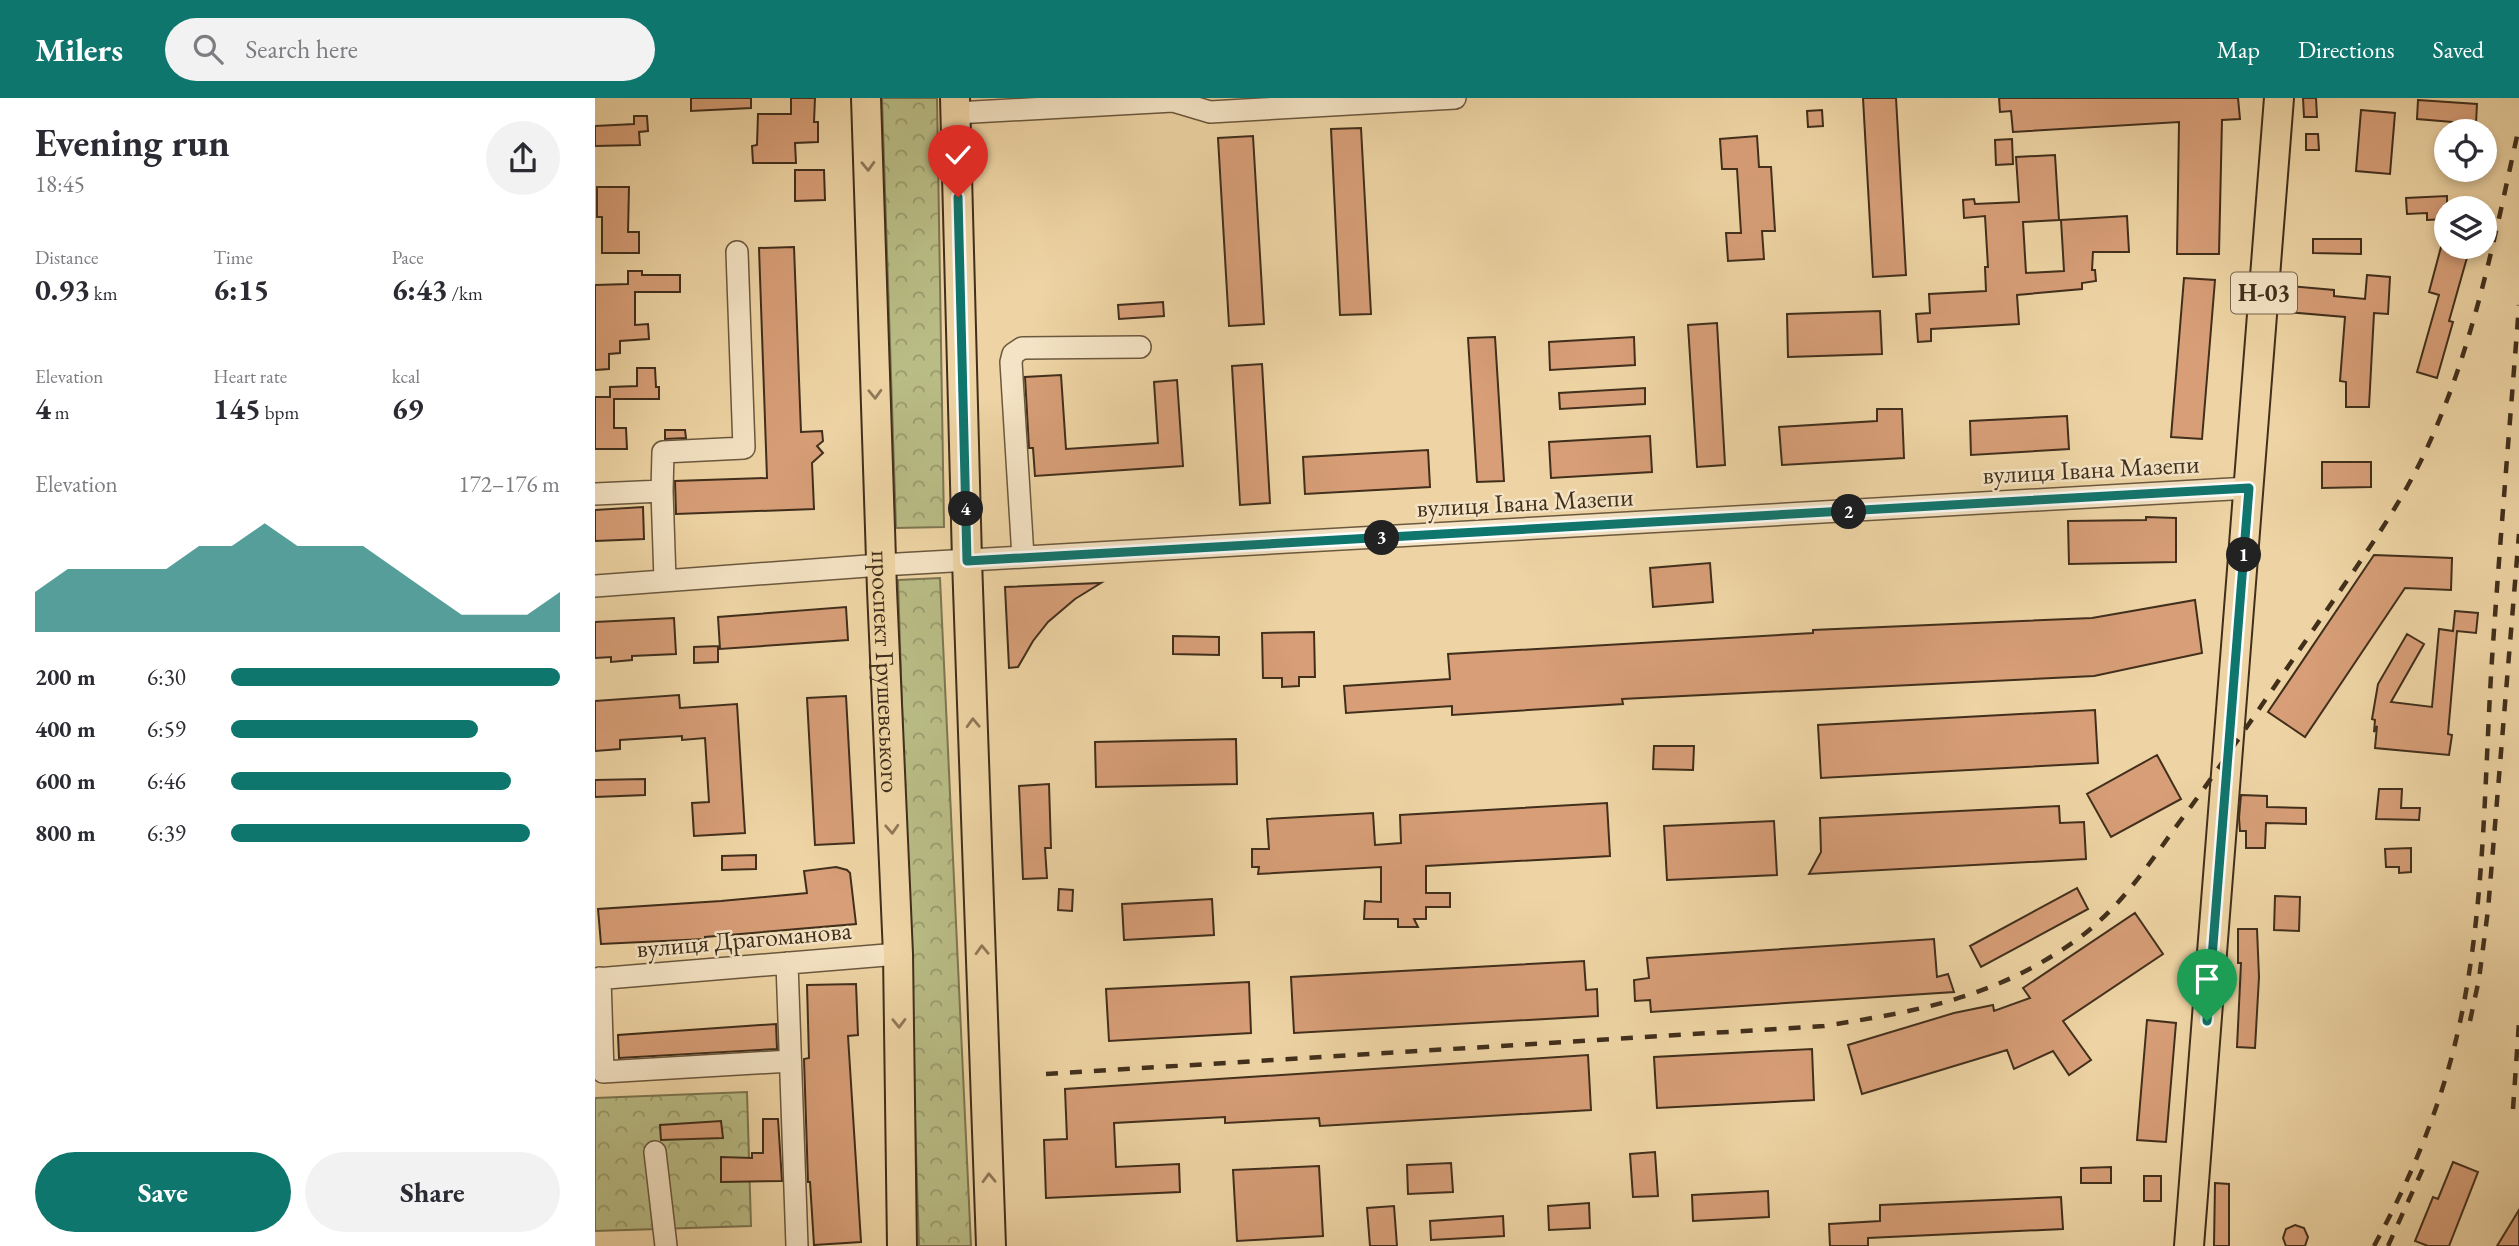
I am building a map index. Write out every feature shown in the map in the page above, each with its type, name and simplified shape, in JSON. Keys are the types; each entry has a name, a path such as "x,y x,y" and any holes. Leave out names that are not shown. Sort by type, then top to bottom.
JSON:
{"main road":[{"name":"проспект Грушевського","path":"866,98 881,565 898,954 902,1246"},
{"name":"Н-03","path":"2189,1246 2279,98"},
{"path":"955,105 967,561 991,1246"}],"street":[{"path":"955,105 1173,101 1210,112 1455,98"},
{"path":"665,580 663,452 744,448 737,252"},
{"path":"1023,557 1011,362 1013,354 1022,348 1140,347"},
{"name":"вулиця Івана Мазепи","path":"595,586 881,565 2249,488"},
{"path":"595,494 662,491"},
{"name":"вулиця Драгоманова","path":"598,979 898,954"},
{"path":"787,963 797,1246"},
{"path":"598,979 599,1072 790,1061"},
{"path":"655,1152 666,1246"}],"green space":[{"path":"882,98 937,98 944,527 896,528"},
{"path":"940,578 971,1246 919,1246 898,580"},
{"path":"747,1092 751,1226 595,1231 595,1098"}],"building":[{"path":"691,98 751,98 751,108 691,111"},
{"path":"791,98 815,98 814,122 818,122 818,142 795,143 796,163 753,163 752,146 757,145 758,114 791,114"},
{"path":"1863,98 1896,98 1906,275 1873,277"},
{"path":"1999,98 2238,98 2240,119 2222,120 2219,254 2177,254 2179,122 2013,132 2011,111 2000,112"},
{"path":"2303,98 2316,98 2317,117 2304,117"},
{"path":"2418,100 2477,104 2476,119 2417,119"},
{"path":"1822,110 1823,126 1808,127 1807,111"},
{"path":"2361,110 2395,113 2390,174 2356,171"},
{"path":"634,116 647,116 648,131 639,132 640,145 595,146 595,126 634,124"},
{"path":"1361,128 1371,314 1340,315 1331,129"},
{"path":"2306,134 2318,134 2319,150 2306,150"},
{"path":"1253,136 1264,324 1229,326 1218,138"},
{"path":"1757,136 1759,167 1771,167 1775,231 1762,231 1764,259 1728,261 1726,233 1741,233 1737,169 1722,169 1720,139"},
{"path":"2012,139 2013,164 1996,165 1995,140"},
{"path":"2055,155 2059,220 2023,222 2026,273 2064,271 2061,220 2127,216 2129,252 2093,252 2092,270 2095,270 2096,281 2082,283 2082,289 2017,295 2019,324 1931,329 1931,341 1918,342 1916,314 1930,313 1929,294 1986,291 1985,267 1988,267 1985,216 1964,218 1963,200 1974,199 1975,204 2019,202 2016,157"},
{"path":"795,170 824,170 825,200 795,201"},
{"path":"597,187 629,187 628,232 639,232 639,253 602,253 602,217 597,217"},
{"path":"2434,197 2434,220 2427,220 2427,213 2407,214 2406,198"},
{"path":"2313,239 2361,239 2361,254 2313,253"},
{"path":"794,247 801,432 822,431 823,441 817,446 823,453 812,463 814,509 676,514 675,481 767,478 759,248"},
{"path":"2438,259 2467,259 2449,321 2453,322 2437,378 2417,372 2439,295 2429,292"},
{"path":"628,271 642,271 642,275 680,275 680,292 635,292 635,325 648,324 649,339 620,341 620,353 609,354 609,369 595,370 595,285 628,284"},
{"path":"2367,275 2390,277 2388,314 2374,313 2369,407 2346,407 2346,382 2340,381 2345,317 2287,312 2290,286 2334,290 2334,296 2365,299"},
{"path":"2184,278 2215,280 2202,439 2171,437"},
{"path":"1163,302 1164,316 1119,319 1118,305"},
{"path":"1880,311 1882,354 1788,357 1787,314"},
{"path":"1717,323 1725,465 1697,467 1688,325"},
{"path":"1495,337 1504,481 1477,482 1468,338"},
{"path":"1634,337 1635,365 1550,370 1549,342"},
{"path":"1262,364 1270,503 1240,505 1232,366"},
{"path":"637,368 655,368 659,399 614,399 614,428 626,428 627,449 595,449 595,397 610,397 610,387 637,386"},
{"path":"1061,375 1066,449 1158,443 1154,382 1177,380 1183,466 1035,476 1033,448 1029,448 1025,377"},
{"path":"1645,388 1645,404 1560,409 1559,393"},
{"path":"1877,409 1902,409 1904,458 1782,465 1779,427 1877,421"},
{"path":"2067,416 2069,449 1971,455 1970,421"},
{"path":"665,430 685,430 686,438 665,439"},
{"path":"1650,436 1652,472 1551,478 1549,442"},
{"path":"1428,450 1430,487 1305,494 1303,457"},
{"path":"2322,462 2371,462 2371,487 2322,488"},
{"path":"643,507 644,539 595,541 595,510"},
{"path":"2146,517 2176,518 2176,562 2069,564 2068,521 2146,520"},
{"path":"2374,555 2452,558 2451,590 2405,588 2305,737 2268,712"},
{"path":"1710,563 1713,602 1653,607 1650,568"},
{"path":"1101,583 1075,599 1048,622 1018,667 1009,668 1005,587"},
{"path":"2195,600 2202,653 2094,676 1622,699 1623,704 1452,715 1452,706 1346,713 1344,686 1450,679 1448,654 1813,633 1813,630 2092,618"},
{"path":"846,607 848,640 720,649 718,617"},
{"path":"2455,611 2478,613 2476,633 2457,631 2448,734 2452,735 2449,755 2375,748 2377,726 2374,732 2375,720 2372,719 2378,684 2407,634 2424,644 2391,702 2432,707 2439,629 2453,631"},
{"path":"674,618 676,654 632,656 632,660 611,662 611,657 595,658 595,622"},
{"path":"1314,632 1315,677 1299,677 1299,686 1282,687 1282,678 1263,678 1262,633"},
{"path":"1173,636 1219,637 1219,655 1173,654"},
{"path":"718,646 718,662 694,663 694,647"},
{"path":"679,695 680,708 737,704 745,833 694,836 692,803 709,802 705,738 682,740 682,736 620,740 620,749 595,751 595,701"},
{"path":"846,696 854,843 815,845 807,698"},
{"path":"2095,710 2098,763 1821,778 1818,725"},
{"path":"1236,739 1237,784 1096,787 1095,742"},
{"path":"1654,746 1694,746 1693,770 1653,769"},
{"path":"2157,755 2181,799 2111,837 2087,794"},
{"path":"645,779 645,795 595,797 595,780"},
{"path":"1049,784 1051,848 1045,848 1047,878 1023,879 1019,786"},
{"path":"2379,789 2402,789 2401,808 2420,808 2419,820 2376,819"},
{"path":"2241,795 2267,796 2267,807 2306,808 2306,824 2266,823 2265,848 2246,848 2246,831 2240,831"},
{"path":"1607,803 1610,856 1426,866 1426,893 1450,893 1450,907 1426,907 1426,919 1414,919 1418,927 1398,927 1398,919 1364,919 1365,901 1381,902 1381,867 1258,874 1259,867 1252,867 1252,849 1269,849 1267,819 1373,813 1375,845 1401,843 1400,815"},
{"path":"2059,806 2060,823 2084,822 2086,859 1809,874 1821,852 1820,818"},
{"path":"1774,821 1777,875 1667,880 1664,826"},
{"path":"2411,848 2411,872 2399,873 2399,867 2386,867 2385,849"},
{"path":"756,855 756,869 722,870 722,856"},
{"path":"836,867 850,873 856,924 705,939 601,944 598,909 807,893 804,871"},
{"path":"2077,888 2088,909 1981,967 1970,946"},
{"path":"1059,889 1073,890 1072,911 1058,910"},
{"path":"2275,896 2300,897 2299,931 2274,930"},
{"path":"1212,899 1214,935 1124,940 1122,904"},
{"path":"2135,913 2163,954 2063,1021 2091,1060 2069,1075 2053,1051 2014,1069 2007,1050 1862,1094 1848,1045 1954,1013 1993,1005 1994,1011 2030,998 2023,988"},
{"path":"2238,929 2257,929 2259,977 2255,1048 2237,1047 2241,963 2238,963"},
{"path":"1934,939 1937,977 1948,974 1954,992 1651,1012 1650,1000 1635,1001 1634,980 1649,978 1647,958"},
{"path":"1584,961 1586,990 1597,989 1598,1016 1294,1033 1291,977"},
{"path":"1249,982 1251,1033 1109,1041 1106,989"},
{"path":"856,984 858,1035 848,1036 861,1242 814,1245 808,1182 804,1059 809,1058 807,985"},
{"path":"2147,1020 2176,1023 2166,1142 2137,1140"},
{"path":"776,1024 777,1049 619,1058 618,1035"},
{"path":"1812,1049 1814,1100 1657,1108 1654,1057"},
{"path":"1588,1055 1591,1110 1320,1126 1319,1118 1225,1123 1225,1117 1114,1123 1116,1167 1179,1164 1180,1192 1046,1198 1044,1140 1067,1139 1065,1089"},
{"path":"763,1119 778,1119 782,1181 721,1182 721,1157 752,1158 752,1153 763,1153"},
{"path":"721,1121 723,1138 661,1140 660,1125"},
{"path":"1655,1152 1658,1196 1633,1197 1630,1154"},
{"path":"2453,1162 2478,1172 2449,1246 2428,1246 2415,1241 2433,1197 2438,1199"},
{"path":"1451,1163 1453,1192 1408,1194 1407,1165"},
{"path":"1319,1166 1323,1236 1237,1241 1233,1170"},
{"path":"2111,1167 2111,1183 2081,1183 2081,1168"},
{"path":"2144,1176 2161,1176 2161,1201 2144,1201"},
{"path":"2215,1183 2229,1184 2229,1246 2214,1246"},
{"path":"1768,1191 1769,1217 1693,1221 1692,1195"},
{"path":"2061,1197 2063,1229 1868,1238 1868,1246 1830,1246 1829,1224 1880,1221 1880,1205"},
{"path":"1589,1203 1590,1228 1549,1230 1548,1206"},
{"path":"1394,1206 1397,1246 1370,1246 1367,1208"},
{"path":"2519,1210 2519,1246 2497,1246"},
{"path":"1503,1216 1504,1236 1431,1240 1430,1221"},
{"path":"2295,1225 2304,1228 2308,1237 2305,1246 2286,1246 2283,1238 2286,1229"}],"railway":[{"path":"1046,1074 1824,1026 1924,1008 1985,989 2015,976 2075,941 2117,903 2206,786 2365,554 2408,485 2427,448 2458,370 2482,290 2519,127"},
{"path":"2374,1246 2414,1165 2438,1102 2458,1029 2468,978 2481,872 2492,659 2519,305"},
{"path":"2470,1021 2479,979 2488,910 2519,534"},
{"path":"2513,1109 2519,1022"},
{"path":"2388,1246 2425,1164"}],"route":[{"path":"958,197 967,561 2249,488 2207,1021"}]}
